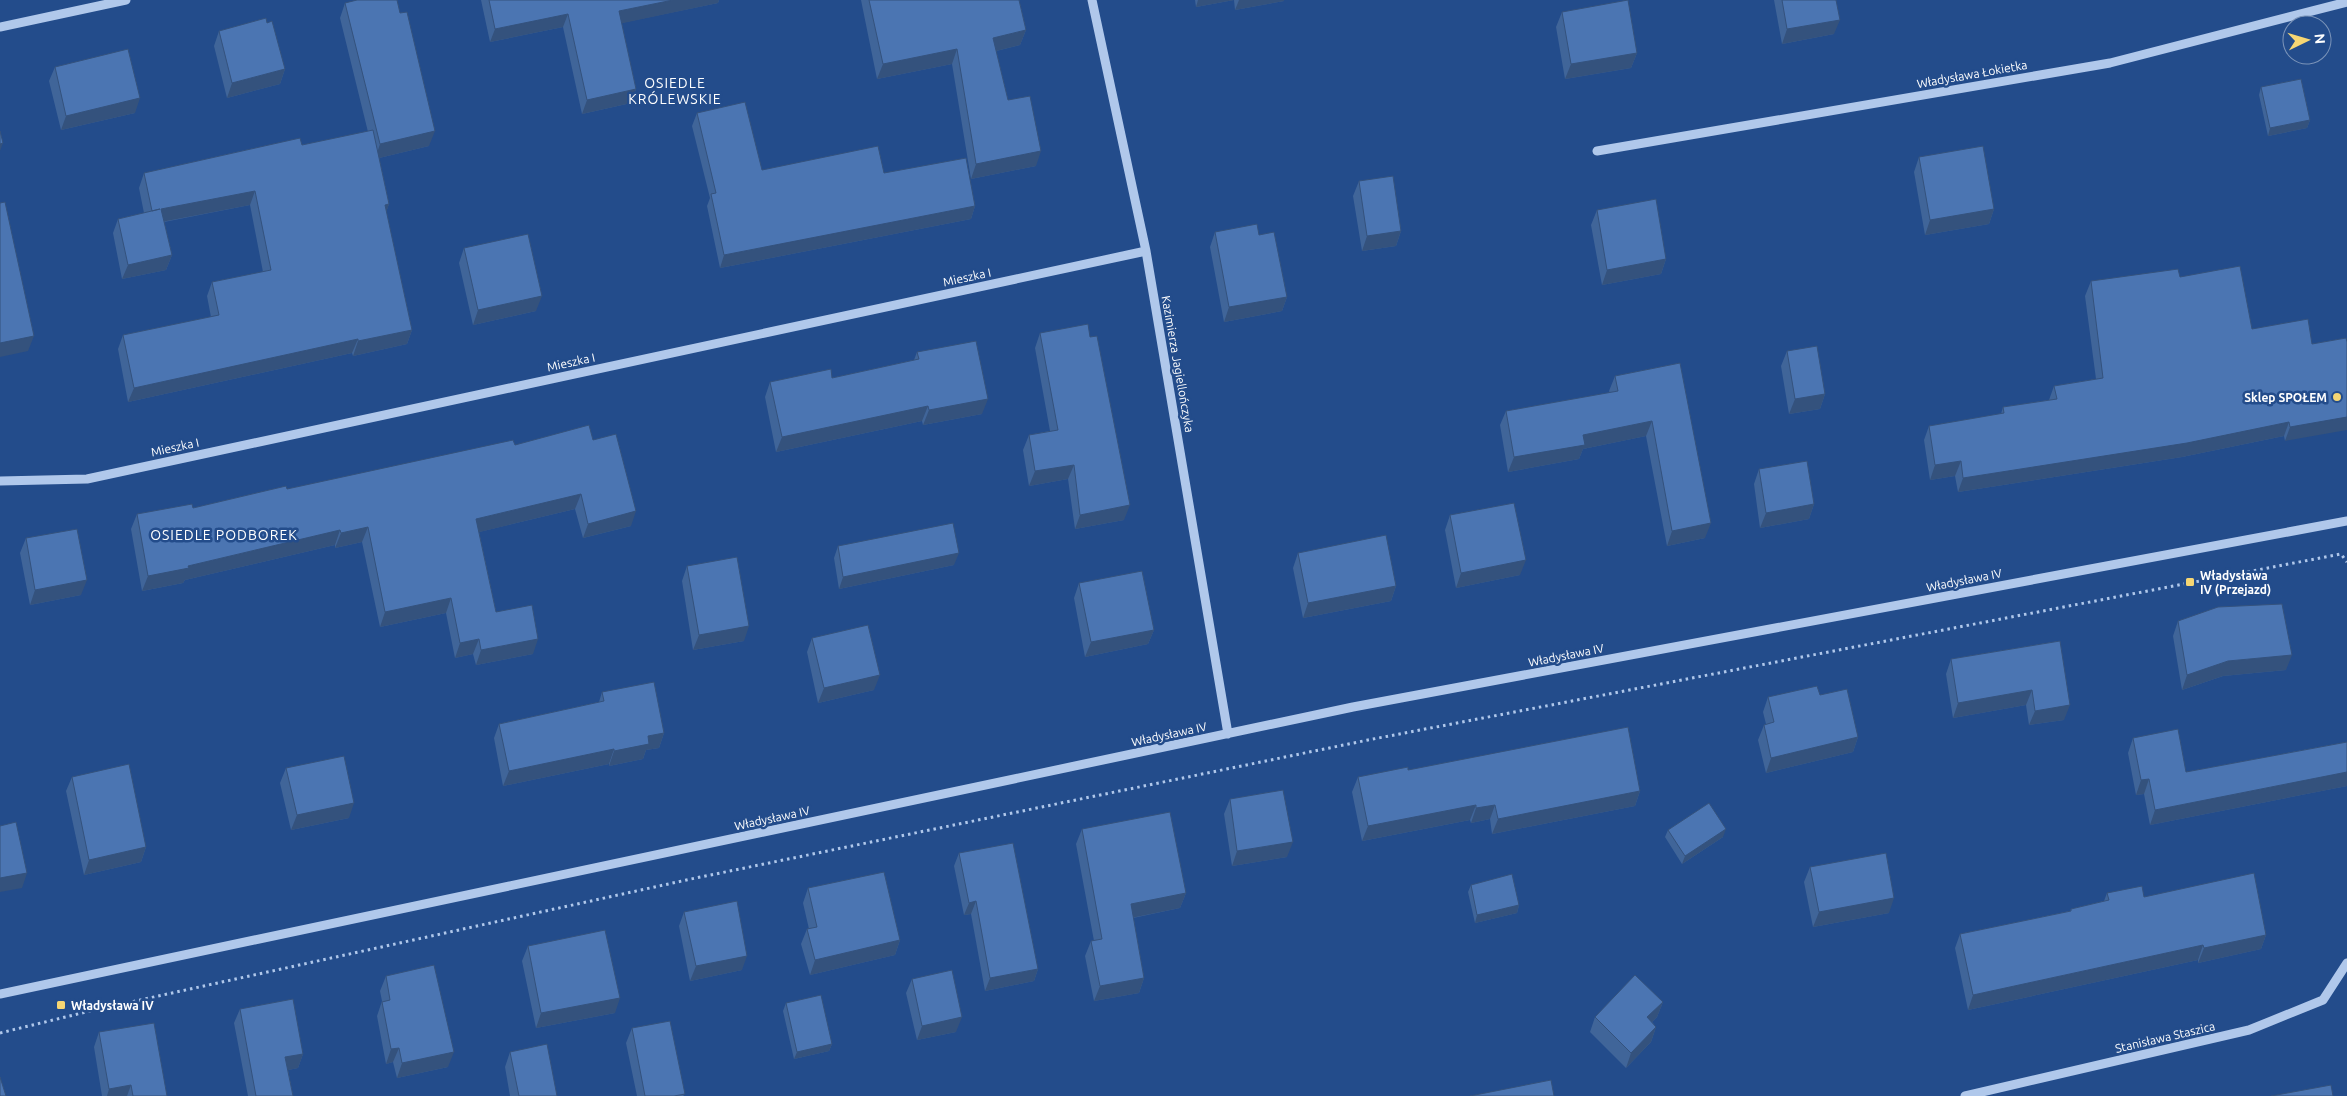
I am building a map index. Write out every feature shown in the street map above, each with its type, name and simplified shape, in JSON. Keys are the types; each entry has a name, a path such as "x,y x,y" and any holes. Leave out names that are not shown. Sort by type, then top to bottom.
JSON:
{"street":[{"path":"0,27 126,0"},
{"name":"Kazimierza Jagiellończyka","path":"1092,0 1146,251 1228,734"},
{"name":"Władysława Łokietka","path":"1597,151 2110,64 2347,2"},
{"name":"Mieszka I","path":"0,481 87,479 1146,251"},
{"name":"Władysława IV","path":"0,994 1372,704 2347,521"},
{"name":"Stanisława Staszica","path":"1965,1096 2249,1030 2323,1000 2347,962"}],"path":[{"path":"0,1033 90,1011 691,879 1368,740 2341,554 2347,562"}],"building":[{"path":"357,0 397,0 400,13 407,12 435,131 380,144 345,3"},
{"path":"489,0 673,0 619,11 636,89 587,100 568,14 495,29"},
{"path":"869,0 1019,0 1026,30 993,38 1008,100 1030,96 1041,151 976,164 957,49 883,64"},
{"path":"1628,0 1637,53 1571,64 1562,12"},
{"path":"1782,0 1836,0 1840,20 1787,29"},
{"path":"266,18 267,23 272,21 285,69 232,83 219,31"},
{"path":"128,49 140,98 66,116 55,67"},
{"path":"2301,79 2310,120 2270,128 2261,87"},
{"path":"745,102 762,170 878,146 884,173 966,158 975,206 724,255 711,194 716,193 697,113"},
{"path":"373,130 389,204 385,205 412,330 358,341 358,339 134,388 123,335 219,315 212,282 271,270 255,191 161,209 172,255 128,265 118,219 152,211 144,173 300,138 302,145"},
{"path":"0,131 3,143 0,144"},
{"path":"1983,146 1994,209 1930,220 1919,157"},
{"path":"1393,176 1401,231 1367,236 1359,181"},
{"path":"1656,199 1666,259 1607,270 1597,210"},
{"path":"5,202 34,336 0,343 0,203"},
{"path":"1257,224 1259,235 1274,232 1287,297 1229,307 1215,232"},
{"path":"528,234 542,296 478,310 464,248"},
{"path":"2240,266 2252,329 2308,319 2312,344 2346,338 2347,417 2290,427 2289,422 2187,443 1963,478 1961,461 1935,465 1929,426 2004,413 2003,407 2057,399 2054,386 2103,378 2091,281 2178,269 2180,277"},
{"path":"1088,324 1090,337 1097,336 1130,505 1080,515 1074,465 1035,471 1029,435 1058,430 1040,333"},
{"path":"976,341 988,399 929,410 928,406 782,437 770,382 831,369 832,378 919,359 917,352"},
{"path":"1817,346 1825,394 1795,399 1787,351"},
{"path":"1680,363 1711,523 1672,531 1652,421 1583,435 1585,445 1514,457 1506,411 1618,391 1615,376"},
{"path":"589,425 593,440 616,434 636,511 588,524 581,494 476,519 496,612 532,605 538,639 481,650 479,639 460,643 451,598 385,612 368,527 341,533 340,530 188,566 189,568 148,576 137,514 192,504 193,508 286,486 287,489 513,440 515,445"},
{"path":"1807,461 1814,504 1766,513 1759,469"},
{"path":"1514,503 1526,560 1461,573 1450,515"},
{"path":"953,523 959,553 843,577 838,546"},
{"path":"77,529 87,580 35,590 26,538"},
{"path":"1386,535 1396,586 1308,603 1298,553"},
{"path":"737,557 749,626 699,635 687,566"},
{"path":"1142,571 1154,630 1091,642 1079,583"},
{"path":"2282,604 2292,655 2228,661 2187,675 2178,621 2218,607"},
{"path":"868,625 880,675 824,688 812,638"},
{"path":"2060,641 2070,705 2035,711 2032,690 1958,703 1951,659"},
{"path":"654,682 664,733 648,736 649,744 614,751 614,749 509,771 499,724 604,701 602,692"},
{"path":"1817,686 1820,695 1847,689 1858,737 1771,758 1764,725 1774,722 1768,697"},
{"path":"1628,727 1640,791 1498,819 1495,805 1476,808 1476,805 1368,826 1358,777 1408,767 1408,770"},
{"path":"2178,729 2186,772 2347,742 2347,772 2155,810 2149,779 2141,780 2133,738"},
{"path":"344,756 354,803 297,815 286,768"},
{"path":"129,764 146,847 89,860 72,777"},
{"path":"1283,790 1293,842 1237,851 1230,799"},
{"path":"1709,803 1726,829 1685,856 1668,830"},
{"path":"1170,812 1186,893 1131,904 1144,978 1100,986 1091,941 1102,939 1082,829"},
{"path":"16,822 27,873 0,878 0,826"},
{"path":"1013,843 1038,969 990,978 976,901 969,903 959,853"},
{"path":"1886,853 1894,898 1819,912 1810,867"},
{"path":"884,872 900,940 815,960 807,929 817,927 808,888"},
{"path":"2254,873 2266,935 2204,948 2203,945 1973,995 1960,934 2071,911 2071,909 2109,900 2107,893 2142,886 2144,897"},
{"path":"1512,874 1519,905 1477,915 1471,885"},
{"path":"737,901 747,956 696,966 684,912"},
{"path":"605,930 620,998 541,1013 528,946"},
{"path":"434,965 454,1052 402,1063 399,1048 391,1049 382,1002 390,1000 386,976"},
{"path":"952,970 962,1017 922,1026 912,979"},
{"path":"1635,975 1663,1002 1647,1017 1656,1027 1631,1053 1595,1017"},
{"path":"821,995 832,1044 797,1052 786,1003"},
{"path":"293,999 303,1054 285,1057 293,1096 256,1096 240,1009"},
{"path":"670,1021 685,1094 645,1096 632,1028"},
{"path":"154,1023 167,1096 133,1096 131,1085 109,1089 99,1032"},
{"path":"547,1044 557,1096 519,1096 510,1052"},
{"path":"0,1077 6,1096 0,1096"},
{"path":"1551,1080 1554,1096 1470,1096"},
{"path":"2331,1085 2333,1096 2271,1096"}],"place":[{"name":"Sklep SPOŁEM","path":"2337,397"},
{"name":"Władysława IV (Przejazd)","path":"2190,582"},
{"name":"Władysława IV","path":"61,1005"}],"district":[{"name":"OSIEDLE KRÓLEWSKIE","path":"675,92"},
{"name":"OSIEDLE PODBOREK","path":"224,535"}]}
